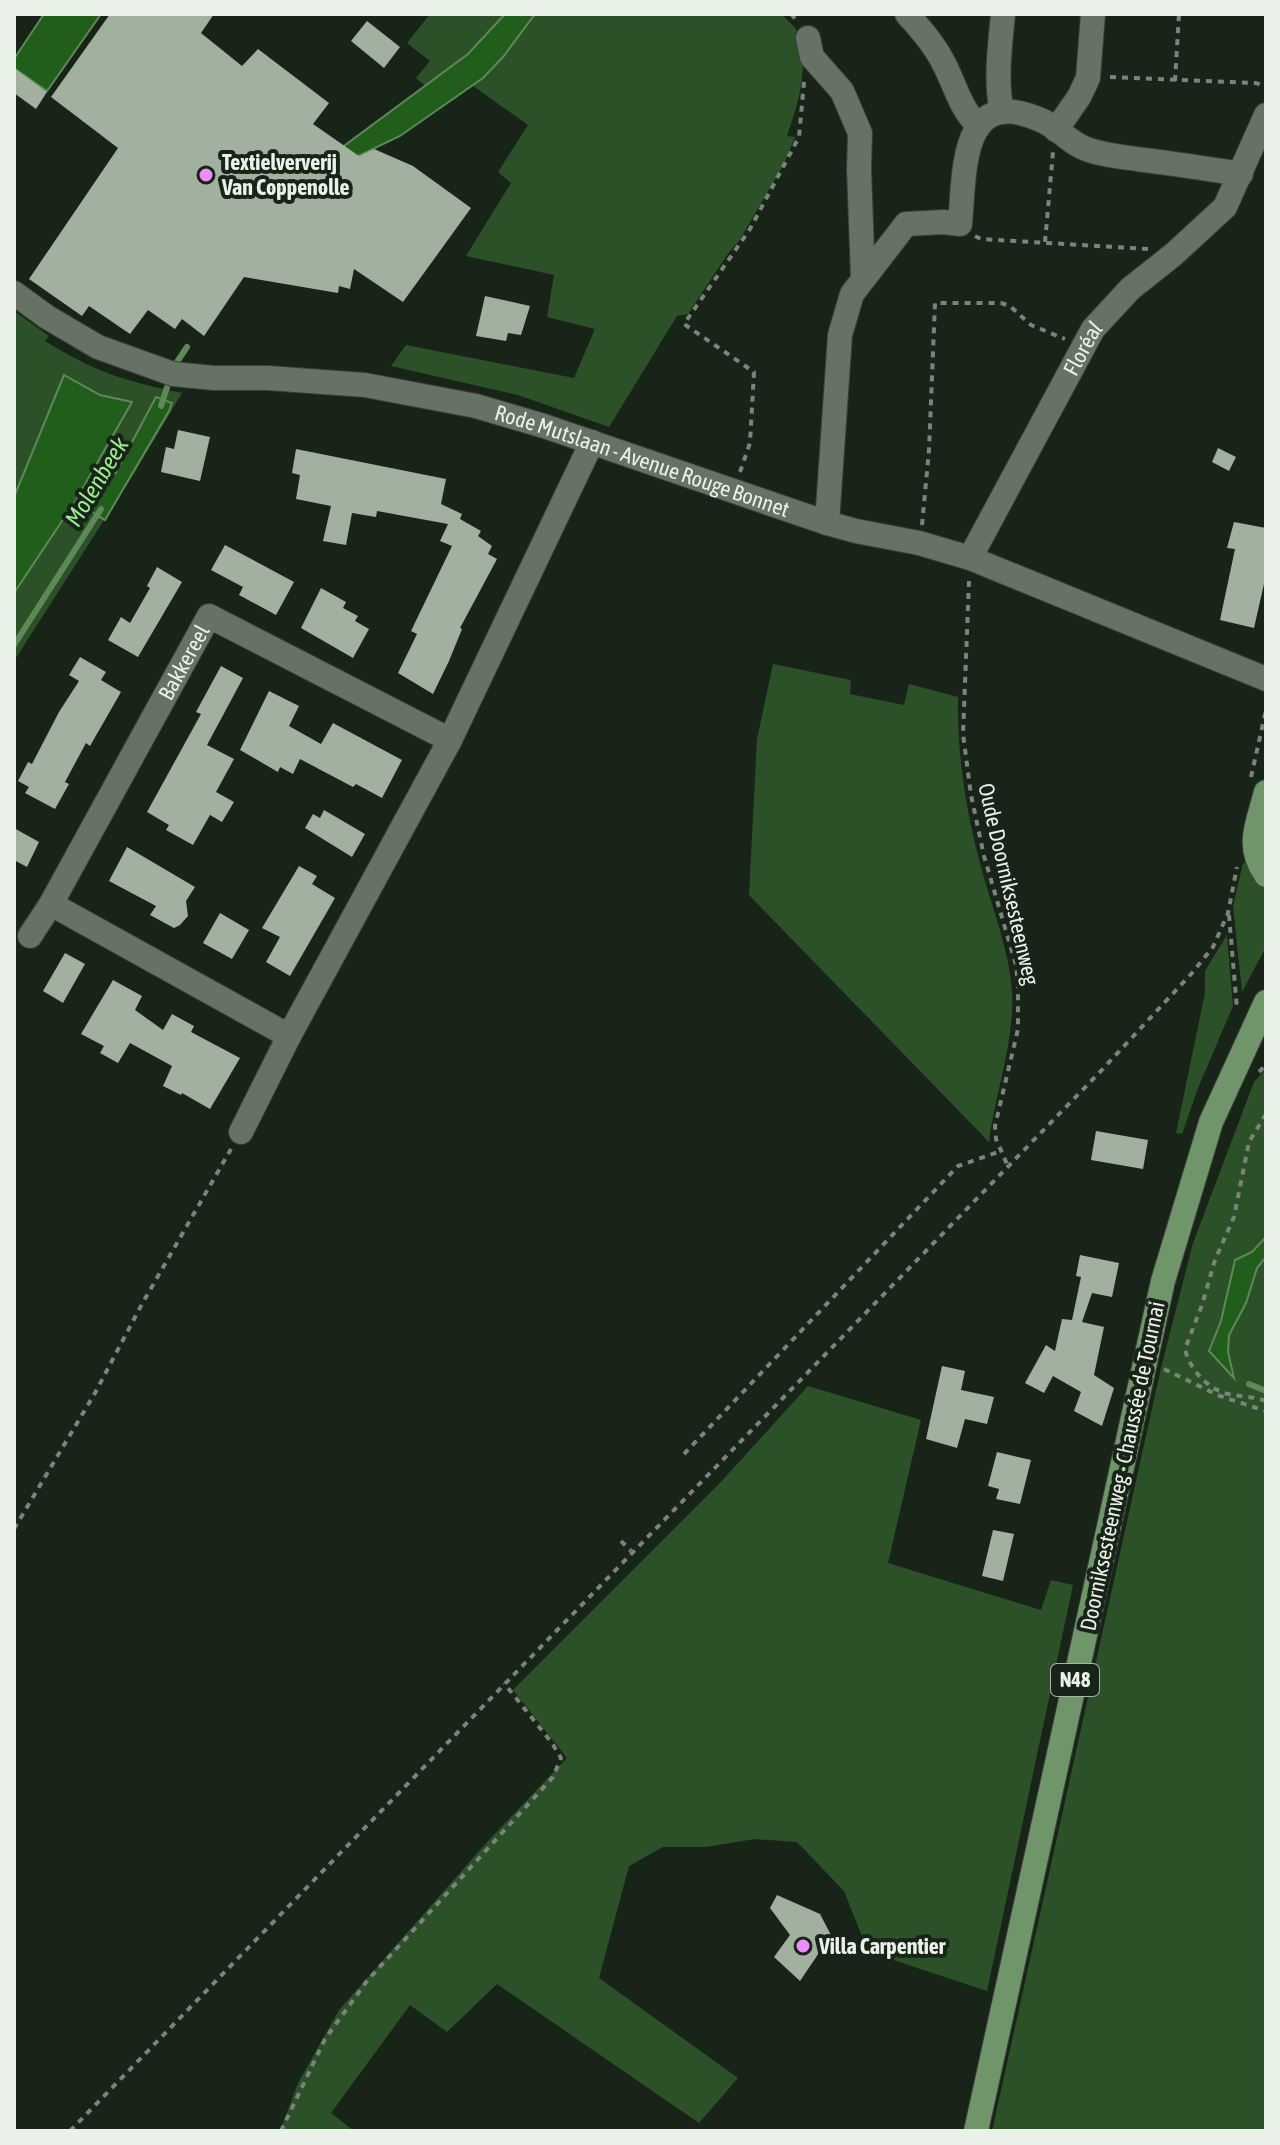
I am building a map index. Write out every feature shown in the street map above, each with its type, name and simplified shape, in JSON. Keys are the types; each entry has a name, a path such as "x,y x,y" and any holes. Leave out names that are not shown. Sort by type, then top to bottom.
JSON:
{"main road":[{"path":"1258,788 1263,821 1253,838 1255,852 1266,875"},
{"name":"Doorniksesteenweg - Chaussée de Tournai","path":"976,2131 1163,1281 1211,1122 1266,1002"}],"street":[{"path":"907,14 942,59 961,103 979,126"},
{"path":"1002,112 998,96 998,65 1003,14"},
{"path":"1056,130 1088,78 1093,14"},
{"path":"810,47 842,91 860,133 863,279"},
{"path":"827,523 840,335 852,294 906,224 960,224 966,155 971,137 994,113 1021,112 1056,130 1074,145 1103,154 1241,174"},
{"name":"Floréal","path":"970,558 1093,329 1130,289 1225,207 1266,115"},
{"name":"Rode Mutslaan - Avenue Rouge Bonnet","path":"14,293 85,340 158,369 189,376 330,381 476,406 592,442 827,523 919,543 970,558 1266,679"},
{"path":"241,1132 289,1036 450,740 592,442"},
{"name":"Bakkereel","path":"30,936 51,904 209,616 450,740"},
{"path":"51,904 289,1036"}],"path":[{"path":"1175,81 1179,14"},
{"path":"733,491 750,443 754,372 684,324 750,229 799,137 810,47"},
{"path":"1088,78 1256,83 1266,87"},
{"path":"1045,242 1056,130"},
{"path":"960,224 981,239 1160,249 1174,254"},
{"path":"919,543 929,450 935,303 1001,303 1010,306 1031,325 1084,347"},
{"name":"Oude Doorniksesteenweg","path":"970,558 963,734 971,795 984,856 1016,965 1018,987 1018,1029 995,1126 1007,1165"},
{"path":"1258,788 1266,710"},
{"path":"70,2131 629,1550 1099,1073 1213,947 1228,913 1238,1006"},
{"path":"1266,1114 1249,1142 1234,1217 1215,1260 1185,1349 1193,1369 1219,1390 1266,1401"},
{"path":"14,1529 95,1393 142,1304 241,1132"},
{"path":"684,1454 958,1166 1001,1151"},
{"path":"1161,1368 1220,1396 1266,1411"},
{"path":"621,1541 629,1550"},
{"path":"281,2131 325,2039 367,1981 553,1777 561,1758 504,1683"}],"shaded area":[{"path":"44,14 101,14 47,91 14,68 14,59"},
{"path":"430,14 781,14 798,33 803,71 787,136 795,137 784,164 739,241 688,314 677,316 609,427 518,395 391,366 406,345 574,378 595,329 547,317 554,275 466,256 511,183 498,172 528,125 462,78 438,96 416,78 430,61 407,43"},
{"path":"505,14 535,14 483,78 400,136 315,177 325,160 468,54"},
{"path":"14,311 49,336 45,341 79,361 127,379 182,393 14,661"},
{"path":"64,375 100,395 132,402 76,500 14,593 14,497"},
{"path":"156,397 172,403 169,411 105,520 89,510 116,472"},
{"path":"773,664 851,680 850,694 904,705 909,684 958,697 961,766 968,811 1005,948 1012,991 1011,1029 989,1142 749,895 757,739"},
{"path":"1243,863 1249,864 1266,892 1266,947 1242,992 1233,906"},
{"path":"1227,935 1233,1006 1182,1134 1176,1133 1205,993 1205,971"},
{"path":"1266,1069 1266,2131 992,2131 1161,1368 1193,1243 1254,1082"},
{"path":"1266,1237 1266,1257 1257,1268 1246,1303 1229,1335 1228,1352 1234,1378 1209,1351 1221,1321 1235,1260 1252,1252"},
{"path":"808,1386 921,1420 888,1563 1041,1610 1051,1580 1073,1585 987,1991 890,1959 875,1950 861,1934 844,1891 797,1842 755,1839 705,1847 663,1847 629,1866 599,1978 738,2078 699,2123 497,1984 447,2032 410,2005 331,2113 354,2131 280,2131 298,2083 339,2010 488,1841 567,1758 513,1690 719,1484"}],"building":[{"name":"Textielververij Van Coppenolle","path":"110,14 214,14 201,33 242,66 258,49 329,103 313,124 359,156 374,149 413,166 471,208 403,302 354,269 350,289 339,286 338,293 244,277 204,336 182,319 175,329 148,310 130,334 89,306 82,316 29,279 118,148 51,97"},
{"path":"367,21 400,47 384,68 351,41"},
{"path":"14,68 47,92 36,109 14,93"},
{"path":"485,296 530,306 521,335 508,333 506,341 476,336"},
{"path":"178,430 210,437 200,481 161,472 166,447 174,449"},
{"path":"1218,448 1236,457 1229,471 1212,462"},
{"path":"296,449 446,479 441,504 462,514 460,519 481,531 478,536 492,546 488,554 497,559 460,628 433,694 398,673 417,634 411,631 452,546 440,541 448,524 377,511 376,517 352,513 346,545 323,541 331,506 296,499 300,475 292,473"},
{"path":"1234,522 1266,528 1266,575 1254,628 1220,620 1235,549 1227,548"},
{"path":"225,545 294,582 276,615 239,595 243,587 211,570"},
{"path":"157,567 182,582 138,657 108,640 121,617 130,623 150,588 147,586"},
{"path":"321,588 346,602 343,608 358,616 355,621 369,629 353,658 301,628"},
{"path":"80,657 106,672 101,680 121,692 90,746 86,743 65,782 69,784 55,809 25,793 29,787 18,781 28,762 32,764 79,681 69,675"},
{"path":"221,666 243,678 207,745 234,759 216,792 234,802 222,822 210,815 193,845 166,830 169,825 147,812 201,714 196,712"},
{"path":"269,691 299,706 289,726 321,744 333,723 402,760 382,798 356,784 353,787 300,759 293,774 280,767 278,772 240,750"},
{"path":"324,810 365,834 352,857 305,828 313,814 320,818"},
{"path":"14,828 39,842 27,867 14,860"},
{"path":"127,847 195,887 186,901 188,916 180,925 174,928 150,915 156,906 109,881"},
{"path":"299,866 317,876 312,884 335,898 290,976 266,962 280,937 262,928"},
{"path":"220,913 249,930 232,959 203,943"},
{"path":"65,953 85,964 63,1003 43,991"},
{"path":"113,980 142,996 135,1010 163,1030 172,1014 194,1026 191,1032 240,1058 210,1109 163,1086 172,1066 130,1043 118,1063 100,1053 104,1046 81,1034"},
{"path":"1096,1131 1148,1140 1143,1169 1091,1160"},
{"path":"1080,1255 1119,1263 1112,1297 1092,1293 1082,1322 1104,1327 1094,1375 1114,1388 1102,1426 1074,1411 1081,1392 1053,1376 1044,1393 1025,1383 1046,1345 1055,1351 1062,1319 1072,1320 1081,1277 1076,1276"},
{"path":"942,1366 965,1371 961,1390 994,1397 987,1424 965,1419 957,1448 926,1439"},
{"path":"997,1452 1031,1460 1020,1504 996,1499 999,1489 988,1486"},
{"path":"993,1530 1014,1534 1003,1581 982,1576"},
{"name":"Villa Carpentier","path":"777,1895 820,1914 831,1935 800,1981 774,1957 790,1935 770,1908"}],"waterway":[{"name":"Molenbeek","path":"173,368 187,347"},
{"name":"Molenbeek","path":"161,406 170,378"},
{"name":"Molenbeek","path":"14,645 101,509"},
{"path":"1249,1384 1266,1391"}],"place":[{"name":"Textielververij Van Coppenolle","path":"206,175"},
{"name":"Villa Carpentier","path":"803,1946"}]}
